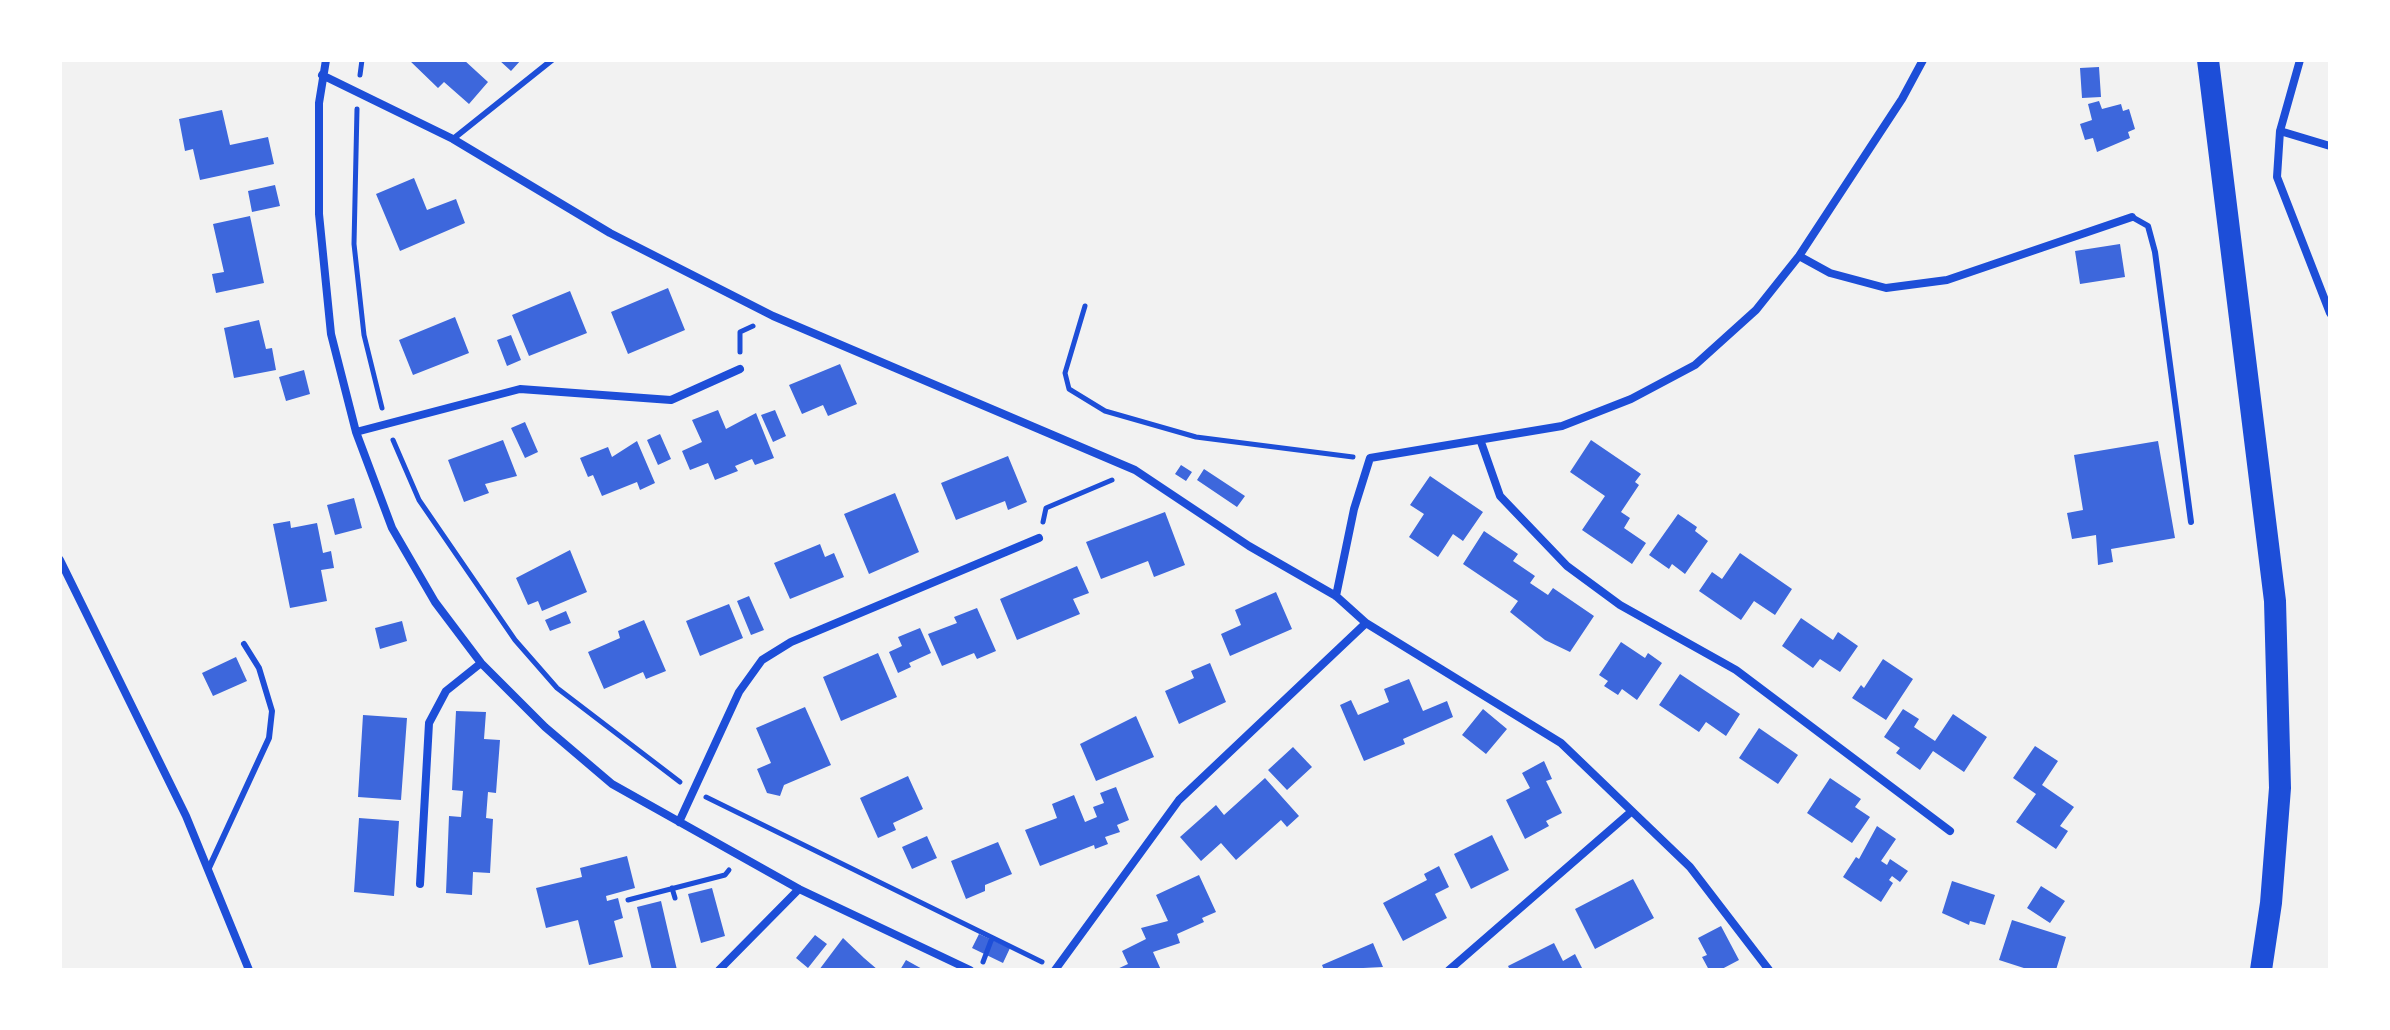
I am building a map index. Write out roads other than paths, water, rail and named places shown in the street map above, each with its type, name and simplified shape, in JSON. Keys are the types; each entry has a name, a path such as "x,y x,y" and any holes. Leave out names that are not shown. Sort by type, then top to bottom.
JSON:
{"highway":[{"path":"2208,60 2275,601 2280,788 2271,903 2261,970"}],"street":[{"path":"326,60 322,75 319,214 331,334 356,432 392,528 435,602 481,663 545,727 612,784 799,889 970,970"},
{"path":"1336,596 1354,509 1370,458 1481,442 1562,426 1631,399 1695,365 1756,310 1799,256 1902,99 1923,60"},
{"path":"2300,60 2280,131 2277,177 2330,313"},
{"path":"322,75 453,139 610,233 773,316 1135,470 1249,546 1336,596 1366,623 1561,743 1690,867 1769,970"},
{"path":"2280,131 2330,146"},
{"path":"1799,256 1830,273 1886,288 1947,280 2132,217"},
{"path":"356,432 520,389 671,400 740,369"},
{"path":"1481,442 1488,470 1500,496 1567,566 1620,605 1736,670 1950,831"},
{"path":"679,822 739,692 762,660 791,642 1039,538"},
{"path":"60,560 186,816 249,970"},
{"path":"1056,969 1179,800 1366,623"},
{"path":"420,884 429,723 446,691 481,663"},
{"path":"1449,970 1632,811"},
{"path":"719,970 799,889"}],"lane":[{"path":"453,139 552,60"},
{"path":"2132,217 2148,226 2155,252 2191,522"},
{"path":"208,870 269,738 272,711 259,668 244,644"}]}
